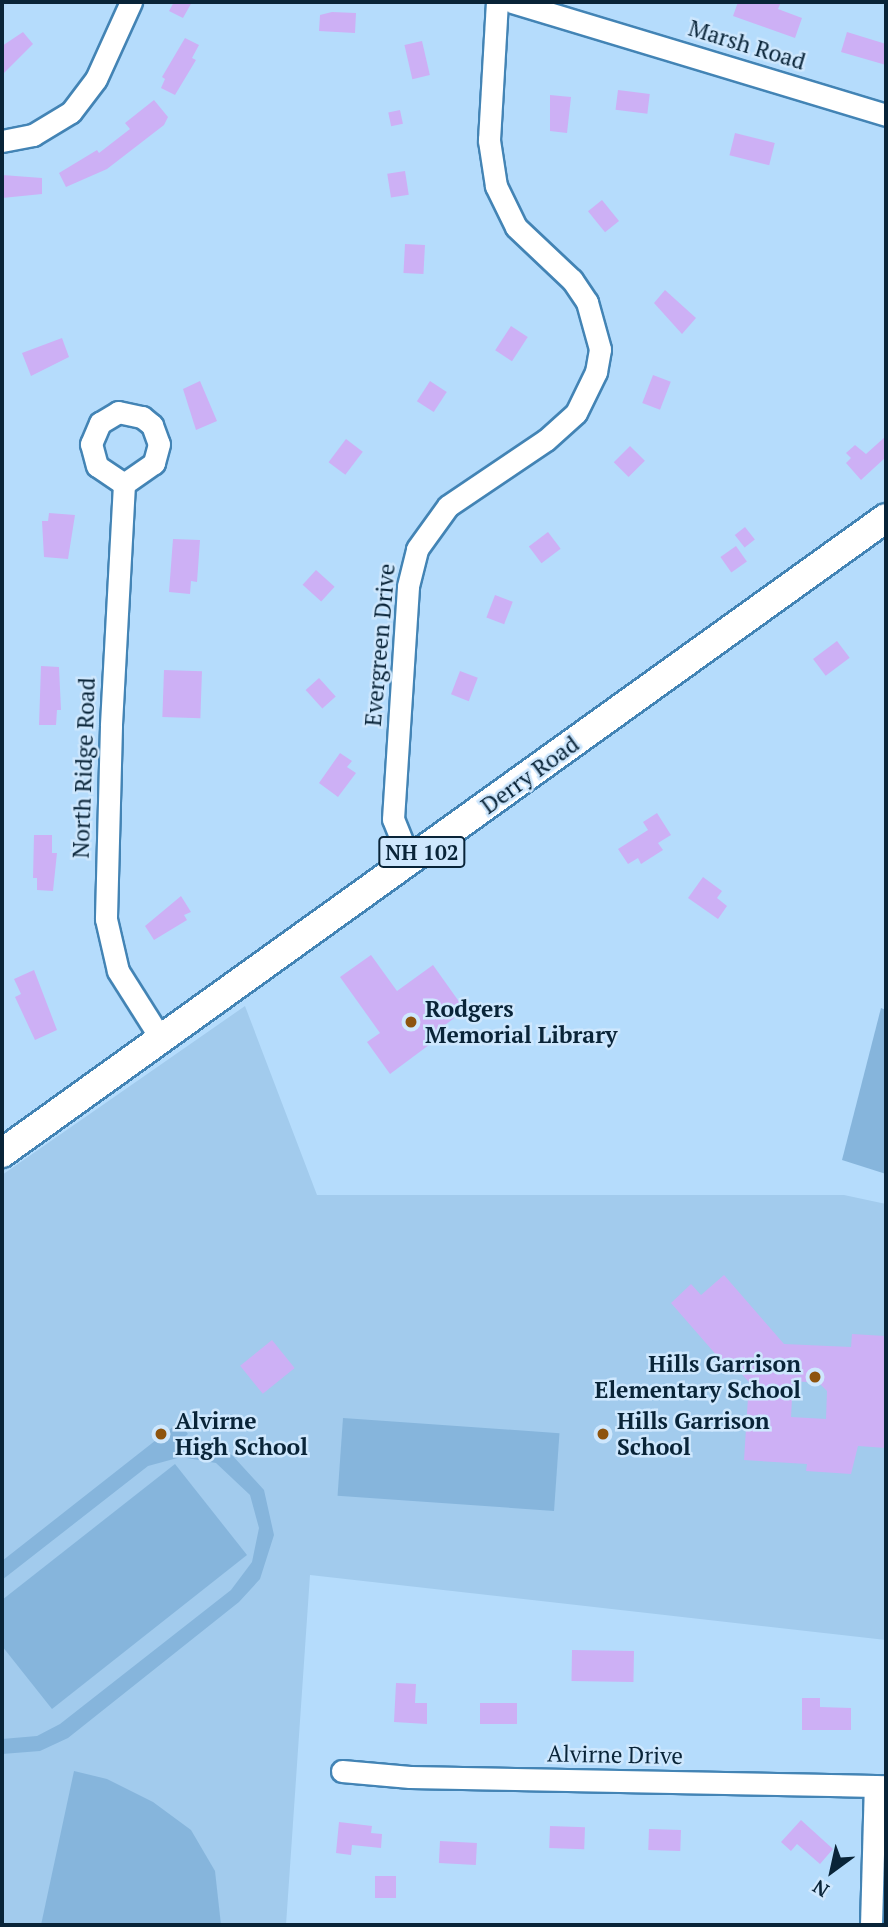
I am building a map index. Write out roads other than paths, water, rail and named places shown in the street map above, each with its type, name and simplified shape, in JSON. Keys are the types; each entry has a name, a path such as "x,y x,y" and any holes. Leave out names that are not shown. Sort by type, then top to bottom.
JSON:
{"main road":[{"name":"Derry Road","path":"2,1153 886,519"}],"street":[{"path":"2,141 33,135 71,112 96,79 131,2"},
{"name":"Evergreen Drive","path":"410,861 398,837 394,809 408,586 417,549 447,506 546,440 576,413 596,372 600,349 587,302 572,280 516,227 496,186 489,140 497,2"},
{"name":"Marsh Road","path":"512,2 886,115"},
{"name":"North Ridge Road","path":"124,484 110,726 106,919 118,971 161,1039"},
{"name":"Alvirne Drive","path":"342,1771 410,1777 881,1786"},
{"path":"871,1925 881,1786"}],"place":[{"name":"Rodgers Memorial Library","path":"411,1022"},
{"name":"Hills Garrison Elementary School","path":"815,1377"},
{"name":"Alvirne High School","path":"161,1434"},
{"name":"Hills Garrison School","path":"603,1434"}]}
